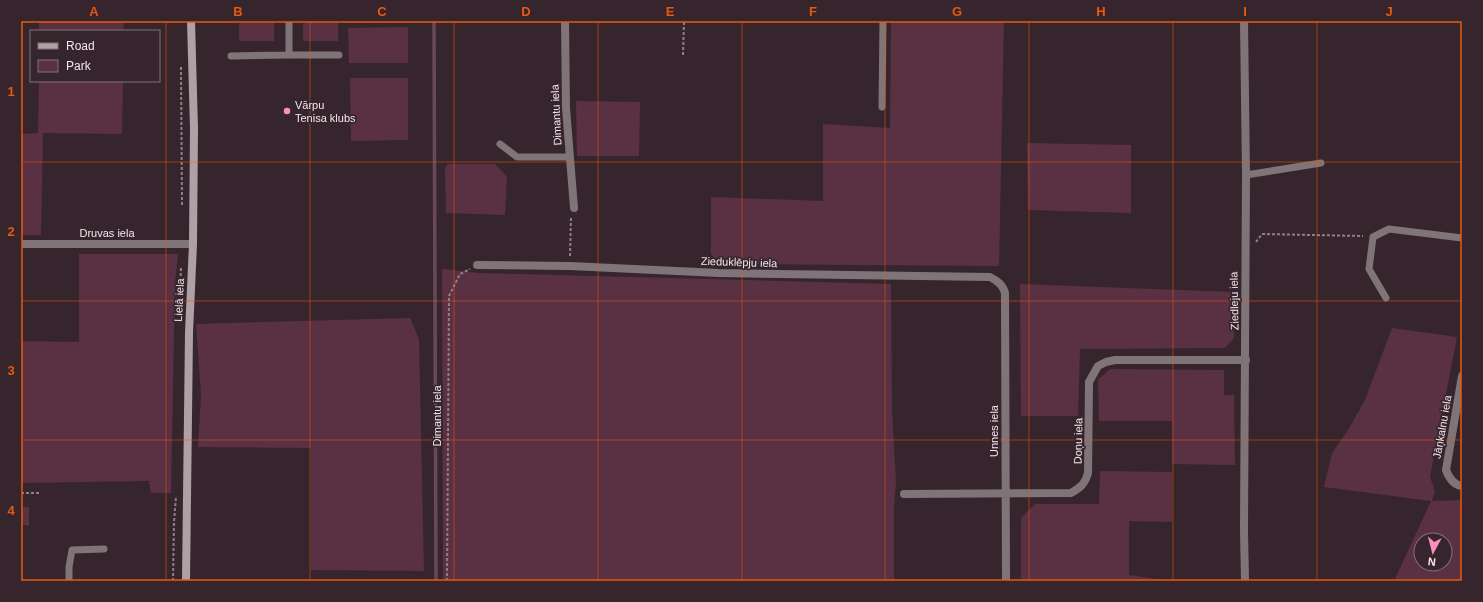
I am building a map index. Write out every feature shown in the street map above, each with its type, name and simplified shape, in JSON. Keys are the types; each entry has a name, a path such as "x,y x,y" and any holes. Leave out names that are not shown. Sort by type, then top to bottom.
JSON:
{"street":[{"name":"Lielā iela","path":"186,581 189,333 193,244 194,129 191,21"},
{"name":"Dimantu iela","path":"565,21 566,108 574,208"},
{"name":"Ziedleju iela","path":"1244,21 1246,175 1245,581"},
{"name":"Druvas iela","path":"21,244 193,244"},
{"name":"Zieduklēpju iela","path":"477,265 570,266 719,273 990,278 1000,282"},
{"name":"Unnes iela","path":"1000,282 1005,293 1006,581"},
{"name":"Doņu iela","path":"904,494 1071,493 1081,488 1086,481 1088,473 1089,382 1098,366 1115,360 1246,360"},
{"name":"Jāņkalnu iela","path":"1462,376 1446,470 1450,480 1462,486"}],"lane":[{"path":"289,21 289,55"},
{"path":"882,107 883,21"},
{"path":"231,56 339,55"},
{"path":"500,144 517,157 569,157"},
{"path":"1246,175 1321,163"},
{"path":"1386,298 1369,269 1373,237 1389,230 1462,238"},
{"path":"69,581 72,550 104,549"}],"path":[{"path":"683,55 684,21"},
{"path":"181,61 182,207"},
{"path":"570,266 571,216 574,208"},
{"path":"1255,244 1262,234 1373,237"},
{"path":"180,301 182,264"},
{"name":"Dimantu iela","path":"447,581 448,296 460,274 477,265"},
{"path":"21,493 40,493"},
{"path":"173,581 176,494"}],"green space":[{"path":"39,21 124,21 123,30 39,30"},
{"path":"891,21 1004,21 999,266 719,264 711,254 711,197 823,201 823,124 890,128"},
{"path":"239,23 274,23 274,41 239,41"},
{"path":"303,23 338,23 338,41 303,41"},
{"path":"408,27 408,63 349,63 348,28"},
{"path":"350,78 408,78 408,140 351,141"},
{"path":"39,82 123,82 122,134 43,133 41,235 21,235 21,134 38,133"},
{"path":"576,101 640,102 639,156 577,156"},
{"path":"1027,143 1131,145 1131,213 1028,210"},
{"path":"448,164 495,164 507,177 505,215 446,213 445,168"},
{"path":"79,254 178,254 175,282 171,493 151,493 149,481 21,483 21,341 79,342"},
{"path":"442,269 479,273 891,284 892,409 896,482 894,506 894,581 443,581"},
{"path":"1020,284 1233,292 1234,338 1225,348 1080,349 1078,416 1021,416"},
{"path":"410,318 419,339 424,571 311,570 311,448 198,447 201,395 196,324"},
{"path":"1392,328 1457,337 1430,477 1435,491 1432,501 1462,500 1462,581 1394,581 1413,540 1413,572 1453,572 1453,532 1417,532 1431,501 1324,487 1332,453 1348,430 1365,400"},
{"path":"1110,369 1224,370 1224,395 1234,395 1235,465 1172,464 1172,421 1099,421 1098,380"},
{"path":"1100,471 1172,472 1172,522 1129,521 1129,575 1170,581 1021,581 1021,518 1035,504 1099,504"},
{"path":"21,507 29,507 29,525 21,525"}],"waterway":[{"path":"434,21 436,581"}],"place":[{"name":"Vārpu Tenisa klubs","path":"287,111"}]}
